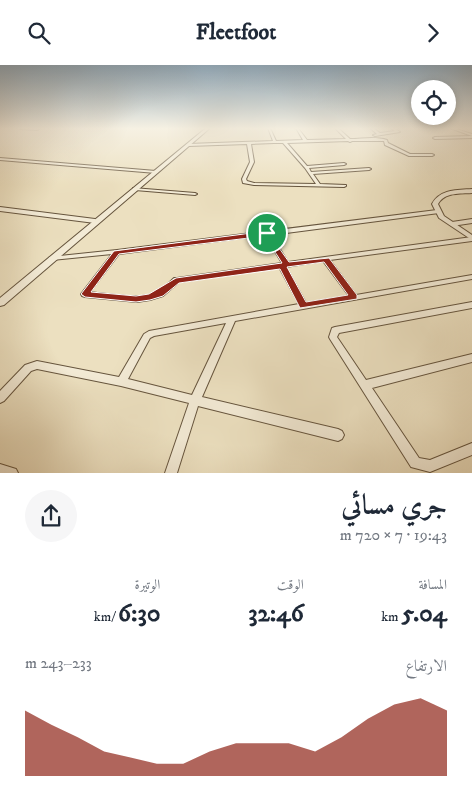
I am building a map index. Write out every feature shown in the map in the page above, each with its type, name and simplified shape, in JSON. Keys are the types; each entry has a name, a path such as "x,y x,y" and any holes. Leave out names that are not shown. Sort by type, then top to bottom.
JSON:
{"street":[{"path":"0,303 95,221 186,147"},
{"path":"250,147 252,161 244,179 246,181 254,184 344,186"},
{"path":"288,147 318,184"},
{"path":"393,147 409,155 432,155"},
{"path":"0,159 156,173"},
{"path":"306,167 344,164"},
{"path":"310,173 369,169"},
{"path":"134,189 194,194"},
{"path":"472,191 450,193 439,197 435,203 438,213 472,238"},
{"path":"0,209 95,221"},
{"path":"52,258 117,252 438,213"},
{"path":"452,224 472,221"},
{"path":"267,233 285,265 304,306"},
{"path":"117,252 85,294 136,299 150,297 160,294 176,280 472,238"},
{"path":"326,260 354,297"},
{"path":"121,382 147,336 152,333 472,277"},
{"path":"472,305 335,330 333,337 415,463 430,466 472,449"},
{"path":"172,473 196,400 232,319"},
{"path":"364,385 472,358"},
{"path":"0,398 28,368 34,365 121,382 338,435"},
{"path":"0,470 12,473"}],"route":[{"path":"267,233 287,265 326,260 354,297 304,306 282,266 176,280 160,294 136,299 85,294 117,252 267,233"}]}
